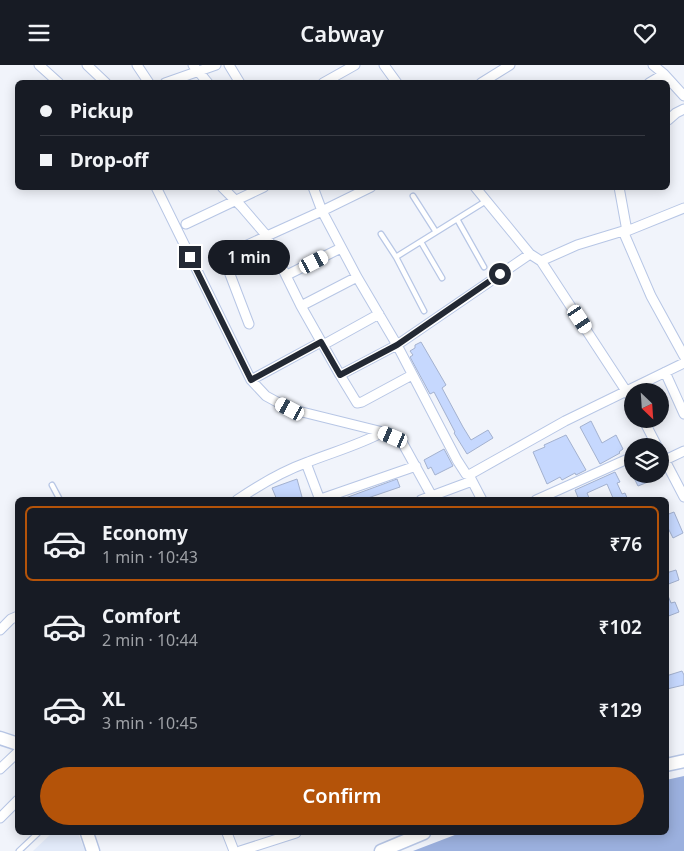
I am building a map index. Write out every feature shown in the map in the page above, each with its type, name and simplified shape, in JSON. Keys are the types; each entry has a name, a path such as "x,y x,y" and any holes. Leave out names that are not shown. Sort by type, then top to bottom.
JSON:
{"street":[{"path":"39,65 56,80"},
{"path":"87,65 103,80"},
{"path":"137,65 147,80"},
{"path":"171,80 195,68 216,65"},
{"path":"229,65 238,80"},
{"path":"328,80 355,65"},
{"path":"384,65 395,80"},
{"path":"487,80 510,65"},
{"path":"653,65 669,80"},
{"path":"195,68 205,80"},
{"path":"654,80 664,74"},
{"path":"670,81 684,97"},
{"path":"670,118 684,109"},
{"path":"157,190 251,380 266,396 290,409 383,432 402,442 432,497"},
{"path":"225,190 266,235 301,306 357,403 412,375"},
{"path":"186,224 258,190"},
{"path":"314,190 322,211 341,249 397,345 457,460 480,497"},
{"path":"248,324 223,256 365,190"},
{"path":"477,190 530,254 541,261 624,385"},
{"path":"619,190 625,231 651,296 684,356"},
{"path":"541,261 577,245 625,231 684,208"},
{"path":"287,275 341,249"},
{"path":"340,375 397,345 530,254"},
{"path":"301,306 357,277"},
{"path":"251,380 379,314"},
{"path":"644,383 684,363"},
{"path":"665,373 684,414"},
{"path":"435,497 565,421 624,393"},
{"path":"241,497 257,486 306,463 383,432"},
{"path":"669,458 684,451"},
{"path":"543,497 624,461"},
{"path":"306,463 319,497"},
{"path":"328,497 416,466"},
{"path":"669,468 684,497"},
{"path":"0,630 15,617"},
{"path":"0,738 15,743"},
{"path":"0,769 15,755"},
{"path":"669,764 684,761"},
{"path":"0,817 15,803"},
{"path":"88,835 93,851"},
{"path":"228,835 234,851"},
{"path":"240,851 290,835"},
{"path":"380,851 419,835"}],"lane":[{"path":"413,196 436,232"},
{"path":"396,257 486,201"},
{"path":"457,219 484,267"},
{"path":"381,234 396,257 424,311"},
{"path":"421,242 442,278"},
{"path":"52,485 58,497"},
{"path":"19,851 36,835"}],"shaded area":[{"path":"50,835 79,835 85,851 33,851"}],"water":[{"path":"684,776 684,851 413,851 455,835 669,835 669,779"}],"building":[{"path":"421,342 446,385 442,388 471,440 488,430 493,438 467,454 454,433 434,392 430,394 410,357 413,355 410,351"},
{"path":"591,421 602,443 616,435 623,449 620,453 600,464 580,427"},
{"path":"566,435 586,470 562,480 560,477 547,484 533,452"},
{"path":"444,449 453,466 435,475 431,467 428,469 424,460"},
{"path":"615,472 620,482 617,483 622,494 625,493 627,497 613,497 607,484 587,493 589,497 578,497 575,490"},
{"path":"297,479 302,497 276,497 272,488"},
{"path":"397,479 400,487 371,497 348,497"},
{"path":"674,512 683,533 673,538 669,530 669,514"},
{"path":"676,570 679,580 669,584 669,572"},
{"path":"669,598 671,603 675,602 679,612 669,616"},
{"path":"682,671 684,685 669,689 669,675"}],"route":[{"path":"190,257 251,380 321,342 340,375 397,345 500,274"}]}
